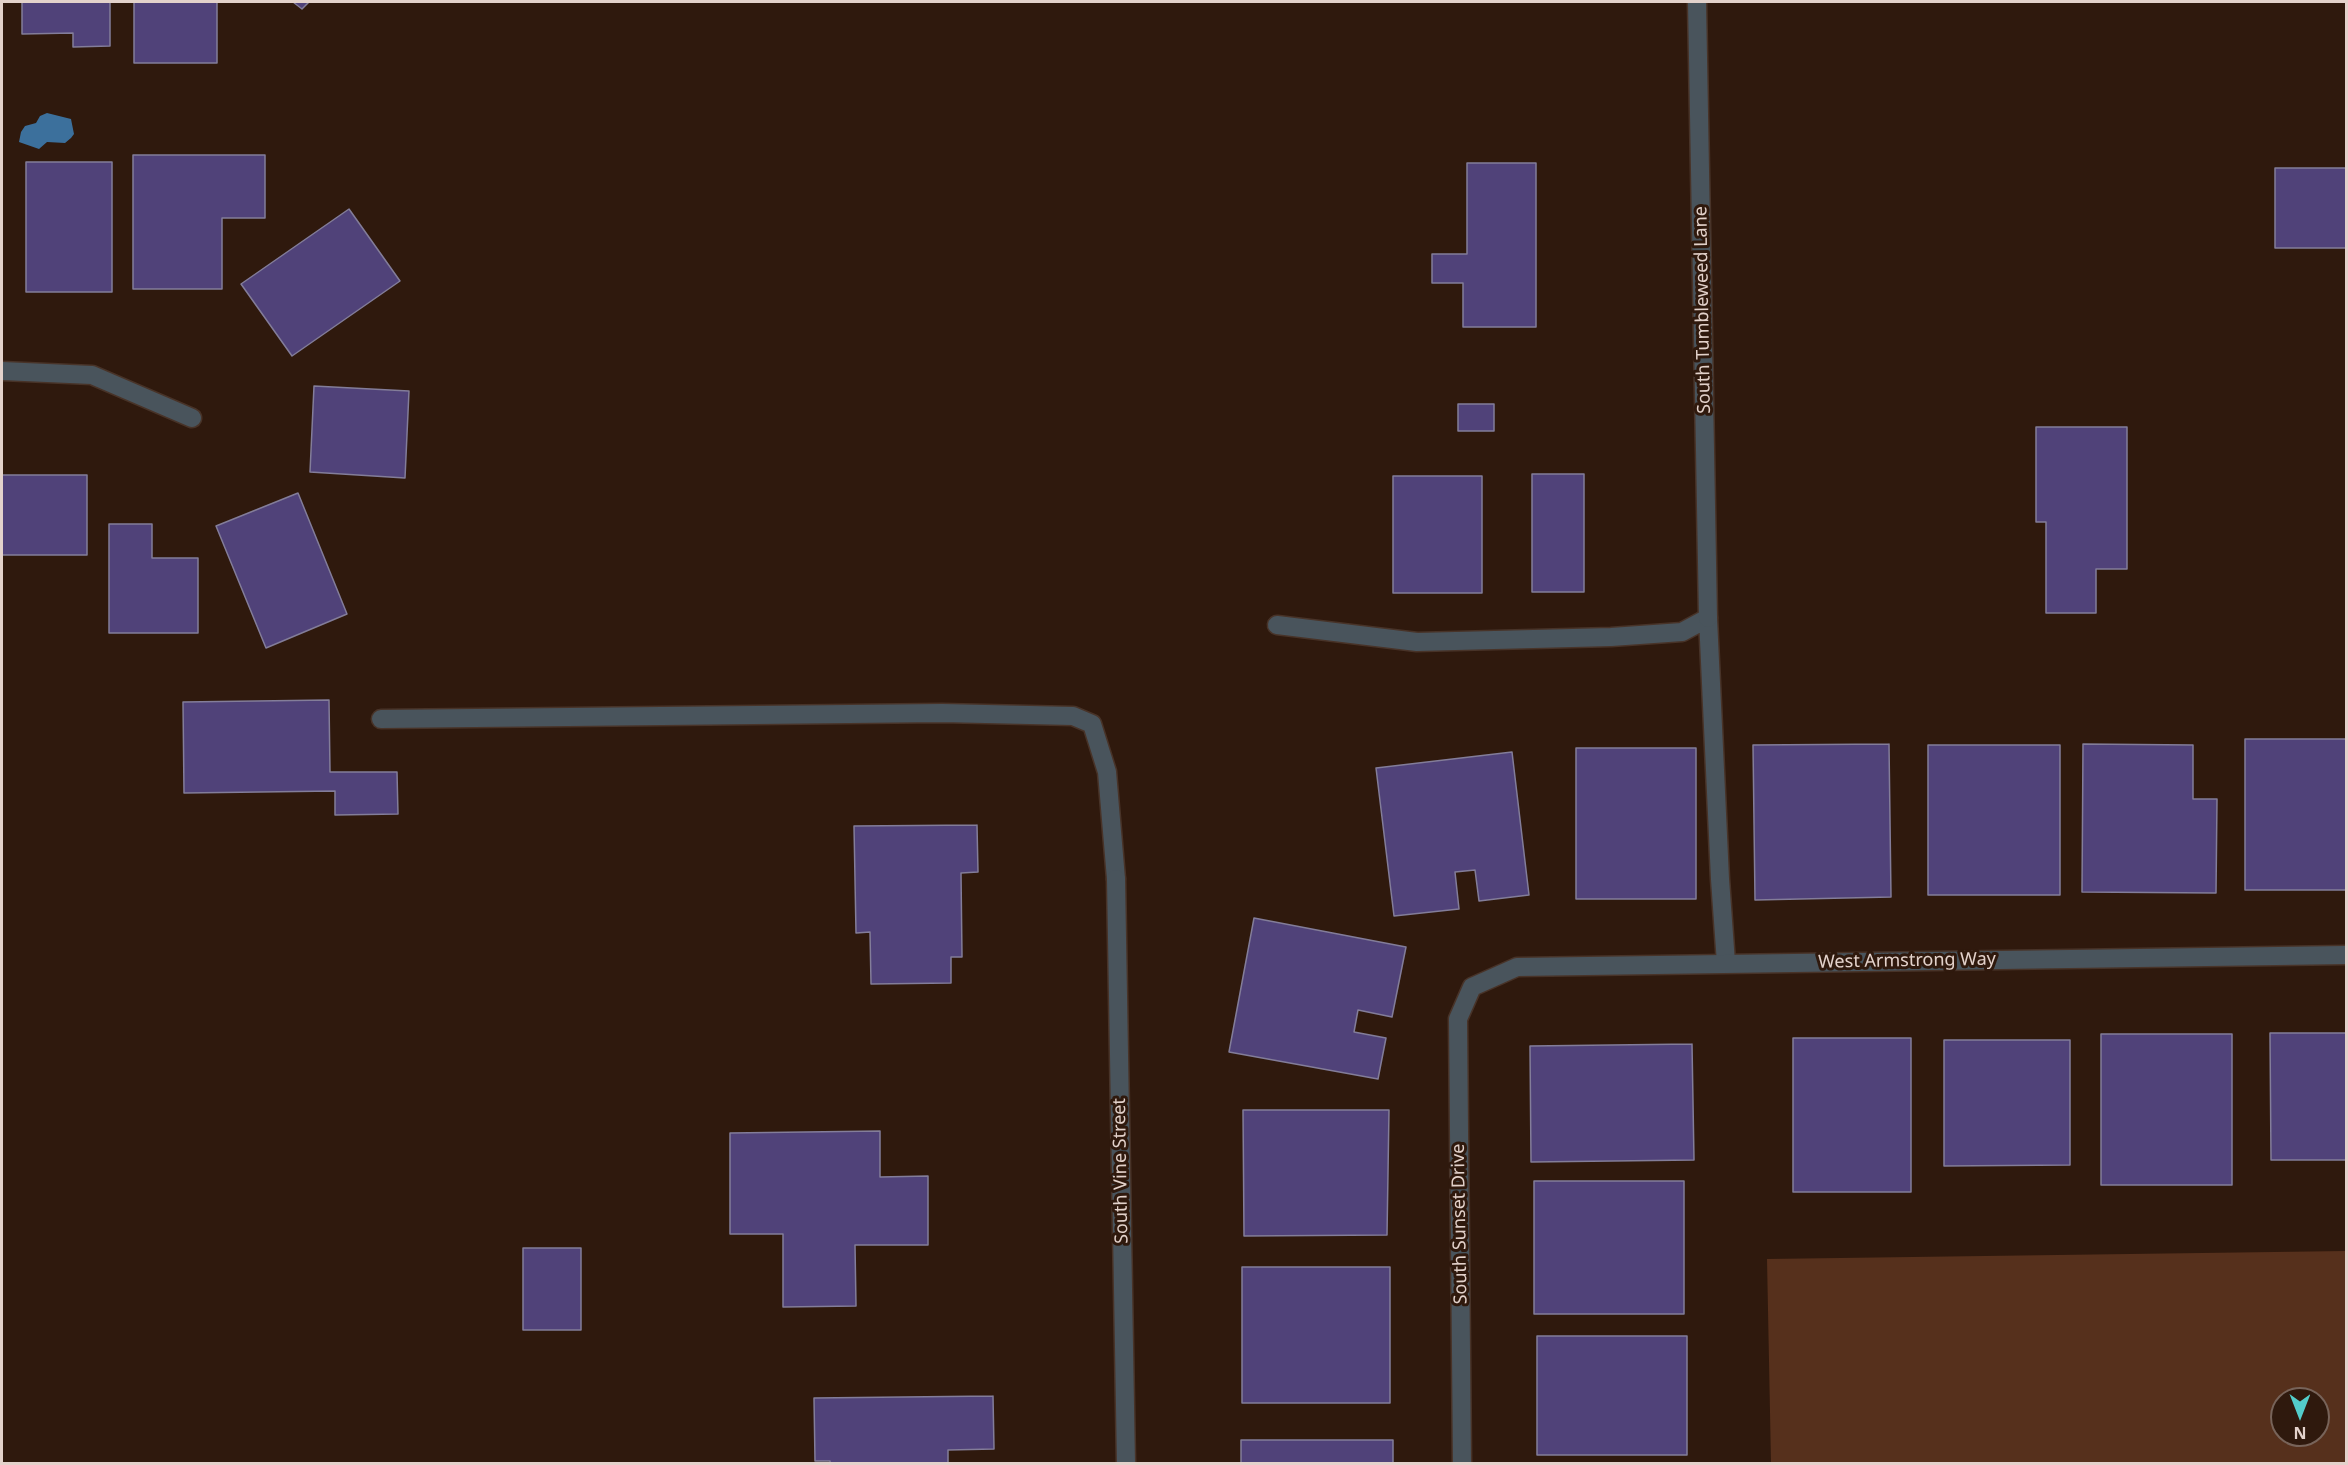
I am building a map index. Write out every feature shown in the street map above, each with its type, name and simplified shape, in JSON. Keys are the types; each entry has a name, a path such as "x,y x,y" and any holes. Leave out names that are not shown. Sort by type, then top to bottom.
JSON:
{"street":[{"name":"South Tumbleweed Lane","path":"1697,2 1708,618 1726,963"},
{"path":"2,372 92,375 192,418"},
{"path":"1277,625 1417,642 1682,633 1708,618"},
{"name":"South Vine Street","path":"381,719 942,713 1073,716 1092,724 1107,772 1116,879 1126,1464"},
{"name":"West Armstrong Way","path":"1472,987 1517,967 2346,955"},
{"name":"South Sunset Drive","path":"1462,1464 1458,1019 1472,987"}],"shaded area":[{"path":"2346,1251 2346,1463 1771,1463 1767,1259"}],"water":[{"path":"47,113 71,119 74,134 71,138 65,143 47,142 39,149 19,142 25,126 36,123 40,116"}],"building":[{"path":"22,2 110,2 110,46 73,47 73,33 22,34"},
{"path":"134,2 217,2 217,63 134,63"},
{"path":"293,2 309,2 302,9"},
{"path":"133,155 265,155 265,218 222,218 222,289 133,289"},
{"path":"26,162 112,162 112,292 26,292"},
{"path":"1467,163 1536,163 1536,327 1463,327 1463,283 1432,283 1432,254 1467,254"},
{"path":"2275,168 2346,168 2346,248 2275,248"},
{"path":"349,209 400,281 292,356 241,284"},
{"path":"314,386 409,391 405,478 310,472"},
{"path":"1458,404 1494,404 1494,431 1458,431"},
{"path":"2036,427 2127,427 2127,569 2096,569 2096,613 2046,613 2046,522 2036,522"},
{"path":"1532,474 1584,474 1584,592 1532,592"},
{"path":"2,475 87,475 87,555 2,555"},
{"path":"1393,476 1482,476 1482,593 1393,593"},
{"path":"298,493 347,614 266,648 216,526"},
{"path":"109,524 152,524 152,558 198,558 198,633 109,633"},
{"path":"329,700 330,772 397,772 398,814 335,815 335,791 184,793 183,702"},
{"path":"2245,739 2346,739 2346,890 2245,890"},
{"path":"1889,744 1891,897 1755,900 1753,745"},
{"path":"2083,744 2193,745 2193,799 2217,799 2216,893 2082,892"},
{"path":"1928,745 2060,745 2060,895 1928,895"},
{"path":"1576,748 1696,748 1696,899 1576,899"},
{"path":"1512,752 1529,895 1479,901 1475,870 1455,872 1459,909 1394,916 1376,768"},
{"path":"977,825 978,872 961,873 962,957 951,957 951,983 871,984 870,932 856,933 854,826"},
{"path":"1254,918 1406,947 1392,1017 1358,1010 1354,1032 1386,1038 1378,1079 1229,1052"},
{"path":"2270,1033 2346,1033 2346,1160 2271,1160"},
{"path":"2101,1034 2232,1034 2232,1185 2101,1185"},
{"path":"1793,1038 1911,1038 1911,1192 1793,1192"},
{"path":"1944,1040 2070,1040 2070,1165 1944,1166"},
{"path":"1692,1044 1694,1160 1531,1162 1530,1046"},
{"path":"1243,1110 1389,1110 1387,1235 1244,1236"},
{"path":"880,1131 880,1177 928,1176 928,1245 855,1245 856,1306 783,1307 783,1234 730,1234 730,1133"},
{"path":"1534,1181 1684,1181 1684,1314 1534,1314"},
{"path":"523,1248 581,1248 581,1330 523,1330"},
{"path":"1242,1267 1390,1267 1390,1403 1242,1403"},
{"path":"1537,1336 1687,1336 1687,1455 1537,1455"},
{"path":"993,1396 994,1449 948,1450 948,1464 830,1464 830,1461 815,1461 814,1398"},
{"path":"1241,1440 1393,1440 1393,1464 1241,1464"}]}
